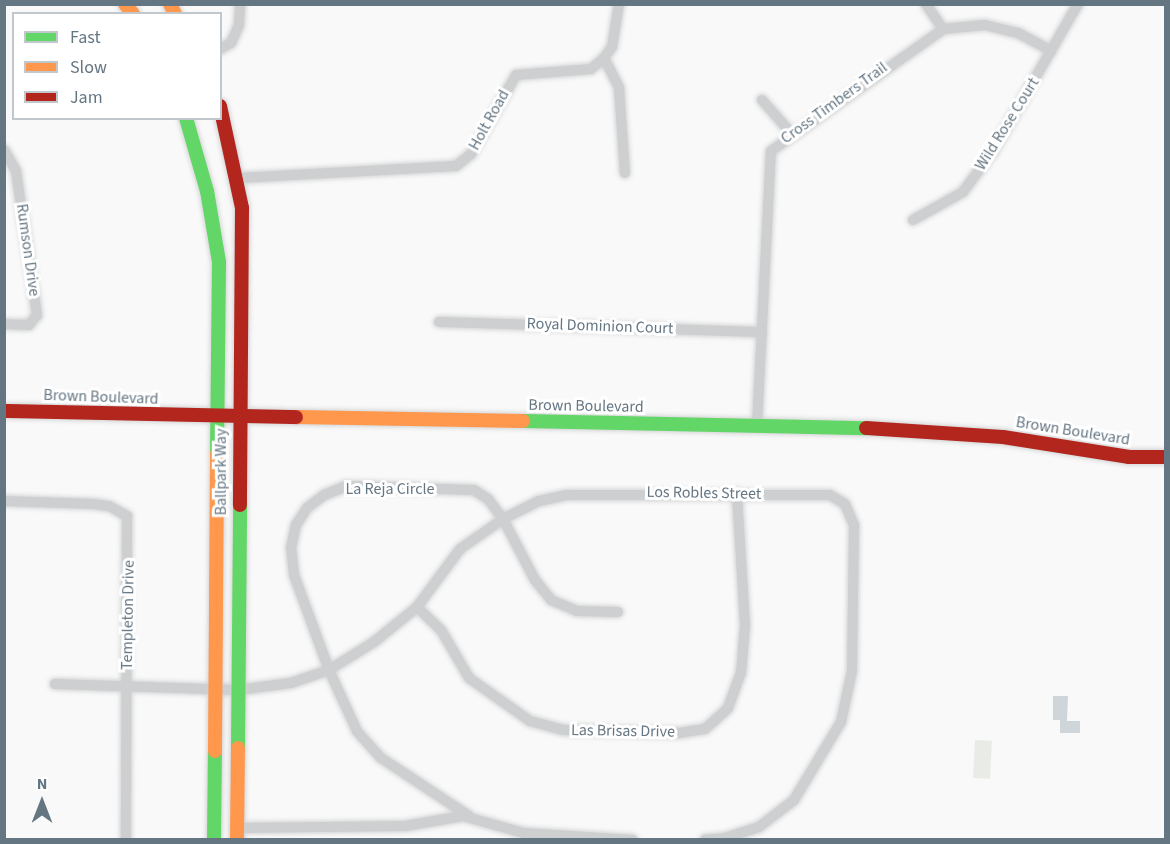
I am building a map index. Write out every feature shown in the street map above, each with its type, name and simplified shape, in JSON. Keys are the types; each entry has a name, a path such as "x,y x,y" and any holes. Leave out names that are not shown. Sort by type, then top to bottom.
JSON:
{"main road":[{"name":"Ballpark Way","path":"222,114 238,178 242,208 238,417 237,834"},
{"name":"Ballpark Way","path":"186,120 216,240 218,417 214,840"},
{"name":"Brown Boulevard","path":"4,411 218,417 757,425 952,432 1129,457 1166,457"}],"street":[{"path":"222,48 231,43 240,25 240,4"},
{"path":"620,4 612,47 604,58 619,88 625,173"},
{"path":"926,4 943,29"},
{"name":"Wild Rose Court","path":"913,220 953,201 963,192 993,151 1078,4"},
{"name":"Cross Timbers Trail","path":"757,425 768,158 791,133 943,29 985,25 1018,33 1052,51"},
{"name":"Holt Road","path":"238,178 456,165 476,147 516,75 591,69 604,58"},
{"path":"762,100 791,133"},
{"name":"Rumson Drive","path":"4,150 16,171 37,315 29,325 4,324"},
{"name":"Royal Dominion Court","path":"439,322 762,332"},
{"name":"La Reja Circle","path":"469,816 381,758 357,731 328,670 294,574 291,548 296,525 307,508 324,495 346,486 474,490 489,499 503,519 535,580 551,600 577,611 618,612"},
{"name":"Los Robles Street","path":"55,684 127,684 238,690 291,683 328,670 374,642 417,607 460,549 503,519 540,501 585,492 830,495 845,504 854,525 852,671 842,722 794,800 759,827 726,838 705,840"},
{"name":"Las Brisas Drive","path":"417,607 441,630 469,678 530,721 563,730 679,734 705,729 728,708 741,673 745,625 737,493"},
{"name":"Templeton Drive","path":"4,501 94,504 109,506 127,516 126,840"},
{"path":"237,834 405,826 469,816 524,833 633,840"}],"shaded area":[{"path":"1053,696 1068,696 1067,721 1080,721 1080,733 1060,733 1060,720 1053,720"},
{"path":"975,740 992,741 990,779 973,778"}],"traffic: fast":[{"path":"187,120 207,191 219,262 217,453"},
{"path":"523,421 866,428"},
{"path":"238,748 240,505"},
{"path":"214,840 215,751"}],"traffic: slow":[{"path":"125,4 131,12"},
{"path":"170,4 174,12"},
{"path":"296,417 523,421"},
{"path":"215,751 217,453"},
{"path":"237,840 238,748"}],"traffic: jam":[{"path":"222,115 242,208 240,505"},
{"path":"4,411 296,417"},
{"path":"866,428 1003,437 1129,457 1166,457"}]}
